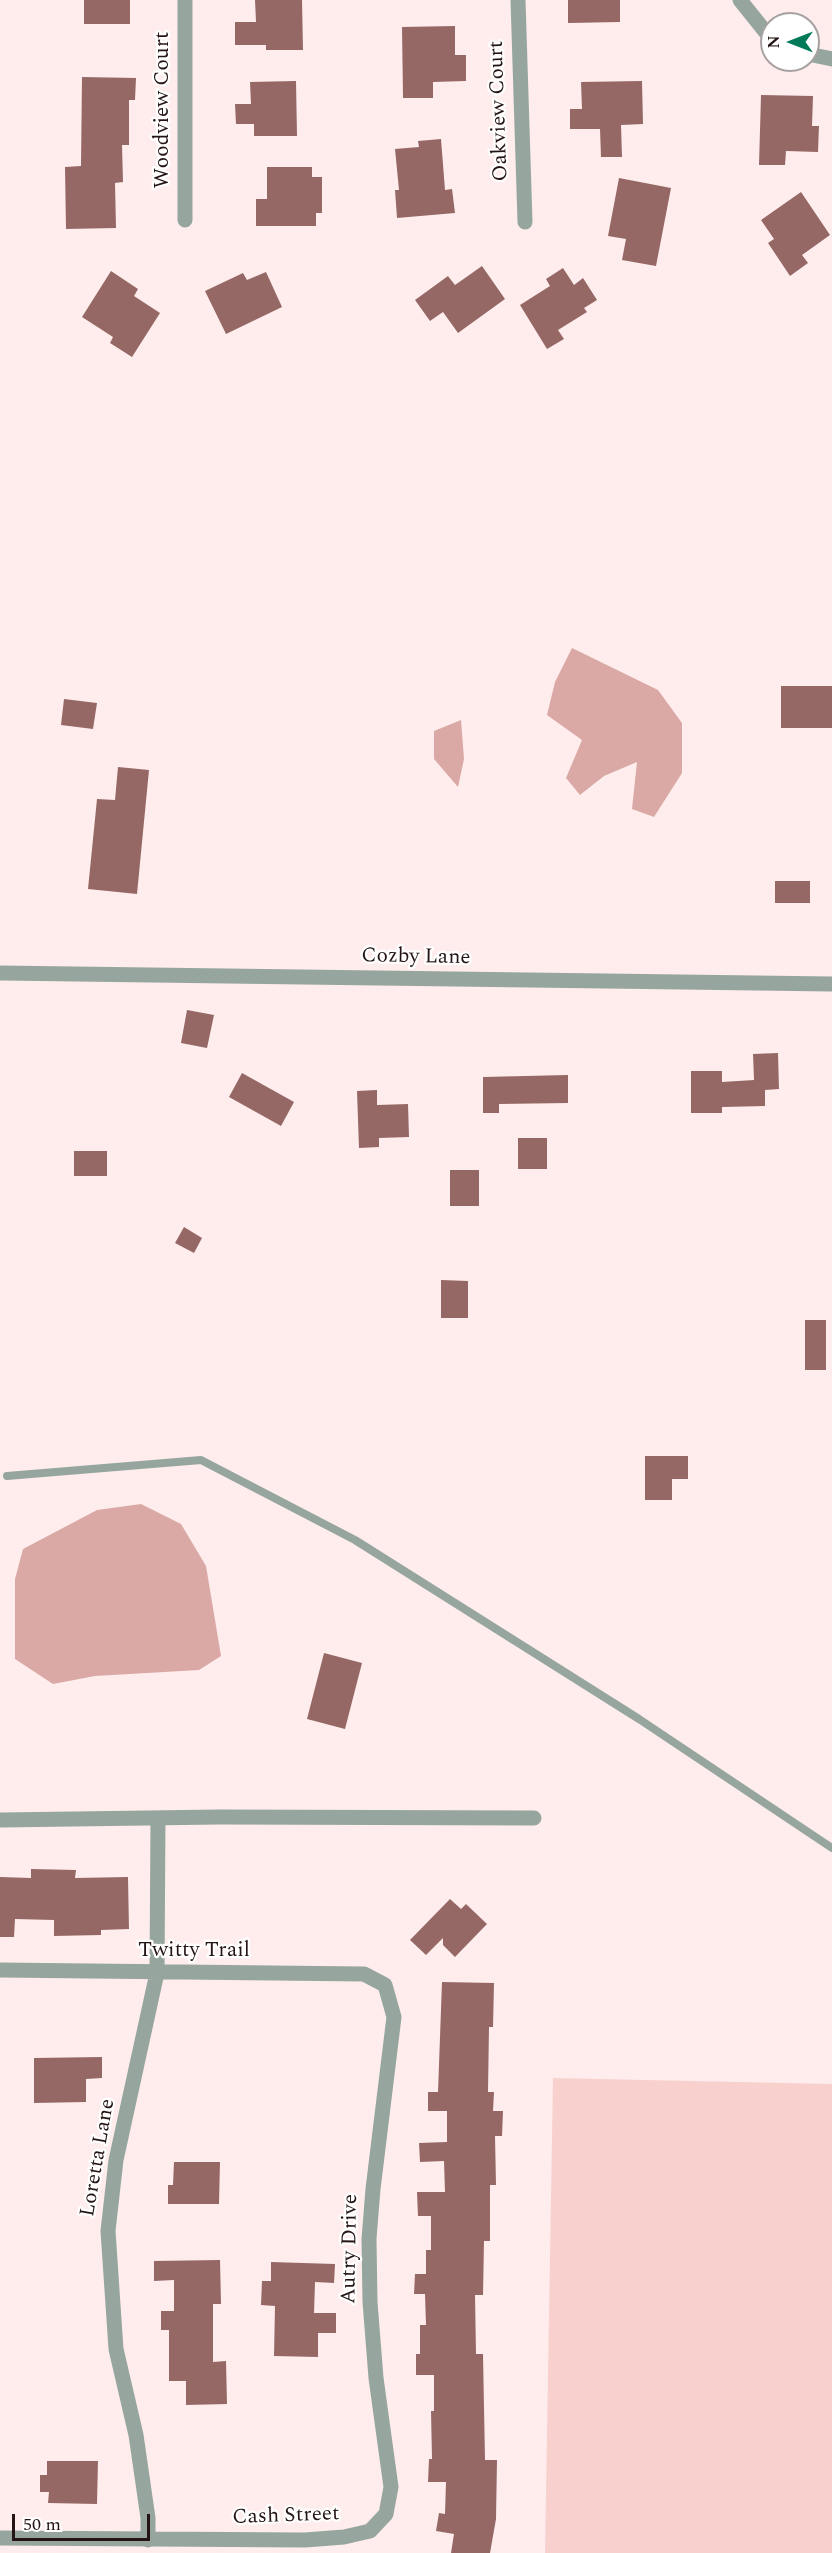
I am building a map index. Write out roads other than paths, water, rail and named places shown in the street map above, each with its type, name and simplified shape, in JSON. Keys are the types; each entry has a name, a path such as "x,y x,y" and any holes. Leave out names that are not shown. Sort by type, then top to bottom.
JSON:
{"street":[{"name":"Woodview Court","path":"185,0 185,220"},
{"name":"Oakview Court","path":"518,0 525,222"},
{"path":"740,0 760,25"},
{"name":"Cozby Lane","path":"0,973 832,984"},
{"name":"Loretta Lane","path":"148,2540 148,2518 136,2435 116,2349 108,2230 116,2160 158,1973 158,1818"},
{"path":"0,1820 534,1818"},
{"name":"Twitty Trail","path":"0,1970 364,1974 385,1985"},
{"name":"Autry Drive","path":"385,1985 394,2017 373,2189 369,2239 369,2302 376,2378 392,2487 386,2514"},
{"name":"Cash Street","path":"0,2538 305,2540 344,2537 369,2531 386,2514"}],"lane":[{"path":"7,1476 201,1461 355,1540 639,1719 832,1848"}]}
